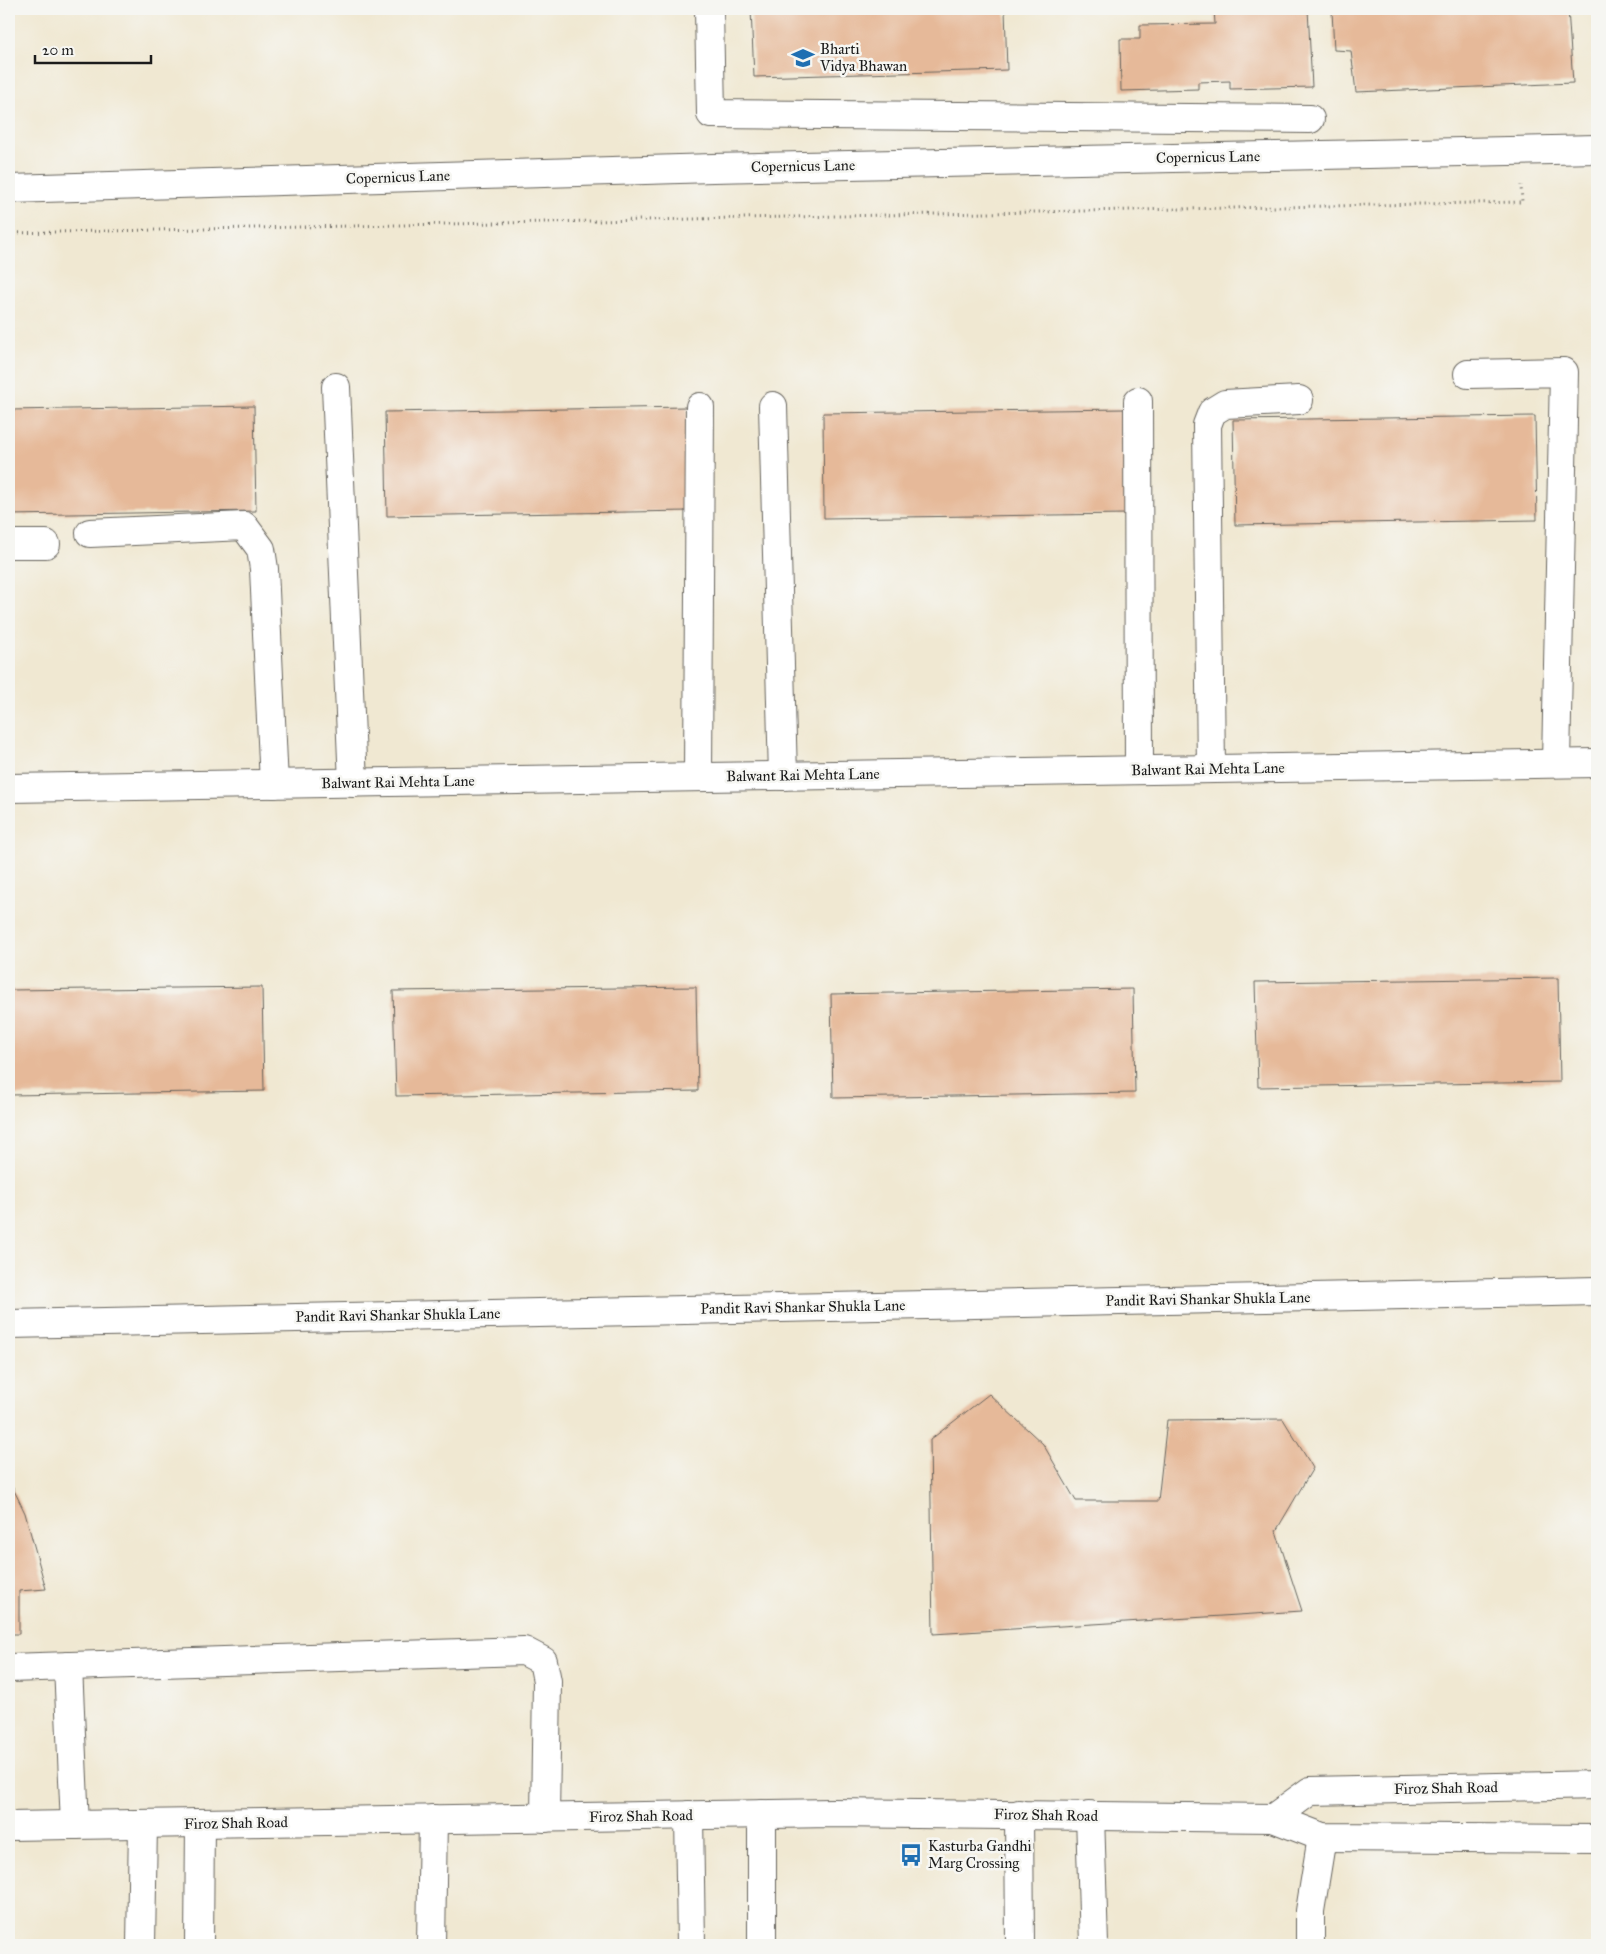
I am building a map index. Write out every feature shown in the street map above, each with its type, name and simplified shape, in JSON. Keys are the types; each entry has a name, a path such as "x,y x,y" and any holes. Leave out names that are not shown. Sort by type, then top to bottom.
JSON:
{"street":[{"path":"709,9 711,125 1310,119"},
{"name":"Copernicus Lane","path":"9,189 713,168 1597,149"},
{"path":"1468,374 1564,372 1556,764"},
{"path":"336,387 353,783"},
{"path":"1211,769 1207,425 1212,412 1225,404 1300,400"},
{"path":"1138,401 1139,770"},
{"path":"772,406 783,776"},
{"path":"698,777 700,408"},
{"path":"90,533 244,526 261,549 264,569 274,784"},
{"path":"9,544 46,544"},
{"name":"Balwant Rai Mehta Lane","path":"9,788 1597,763"},
{"name":"Pandit Ravi Shankar Shukla Lane","path":"9,1324 1597,1291"},
{"path":"9,1668 524,1651 543,1660 546,1681 545,1818"},
{"path":"68,1666 75,1825"},
{"name":"Firoz Shah Road","path":"1273,1818 1310,1791 1597,1785"},
{"path":"762,1814 762,1945"},
{"name":"Firoz Shah Road","path":"9,1826 762,1814 1019,1814 1273,1818 1322,1837 1597,1839"},
{"path":"1019,1814 1020,1945"},
{"path":"689,1815 691,1945"},
{"path":"1090,1815 1094,1945"},
{"path":"431,1945 433,1819"},
{"path":"199,1945 200,1823"},
{"path":"140,1945 143,1824"},
{"path":"1310,1945 1310,1911 1322,1837"}],"path":[{"path":"9,233 1522,202 1521,184 1530,183"}],"building":[{"path":"751,9 1005,9 1007,70 754,77"},
{"path":"1214,9 1308,9 1312,87 1230,89 1230,81 1198,82 1198,89 1121,91 1120,39 1140,39 1140,25 1215,24"},
{"path":"1342,9 1568,9 1573,83 1356,92 1351,51 1334,50 1332,11"},
{"path":"254,406 256,511 9,515 9,410"},
{"path":"687,407 689,511 387,516 385,412"},
{"path":"1125,409 1127,514 824,518 823,413"},
{"path":"1535,416 1537,520 1235,525 1233,420"},
{"path":"1558,978 1560,1082 1258,1087 1255,982"},
{"path":"262,987 264,1091 9,1095 9,990"},
{"path":"696,987 698,1091 396,1096 393,991"},
{"path":"1133,989 1135,1093 833,1098 831,994"},
{"path":"989,1394 1043,1444 1076,1501 1158,1501 1167,1420 1283,1419 1313,1468 1276,1531 1302,1611 933,1634 930,1440"},
{"path":"9,1480 25,1513 46,1589 19,1591 19,1634 9,1634"}],"place":[{"name":"Bharti Vidya Bhawan","path":"803,58"},
{"name":"Kasturba Gandhi Marg Crossing","path":"911,1855"}]}
